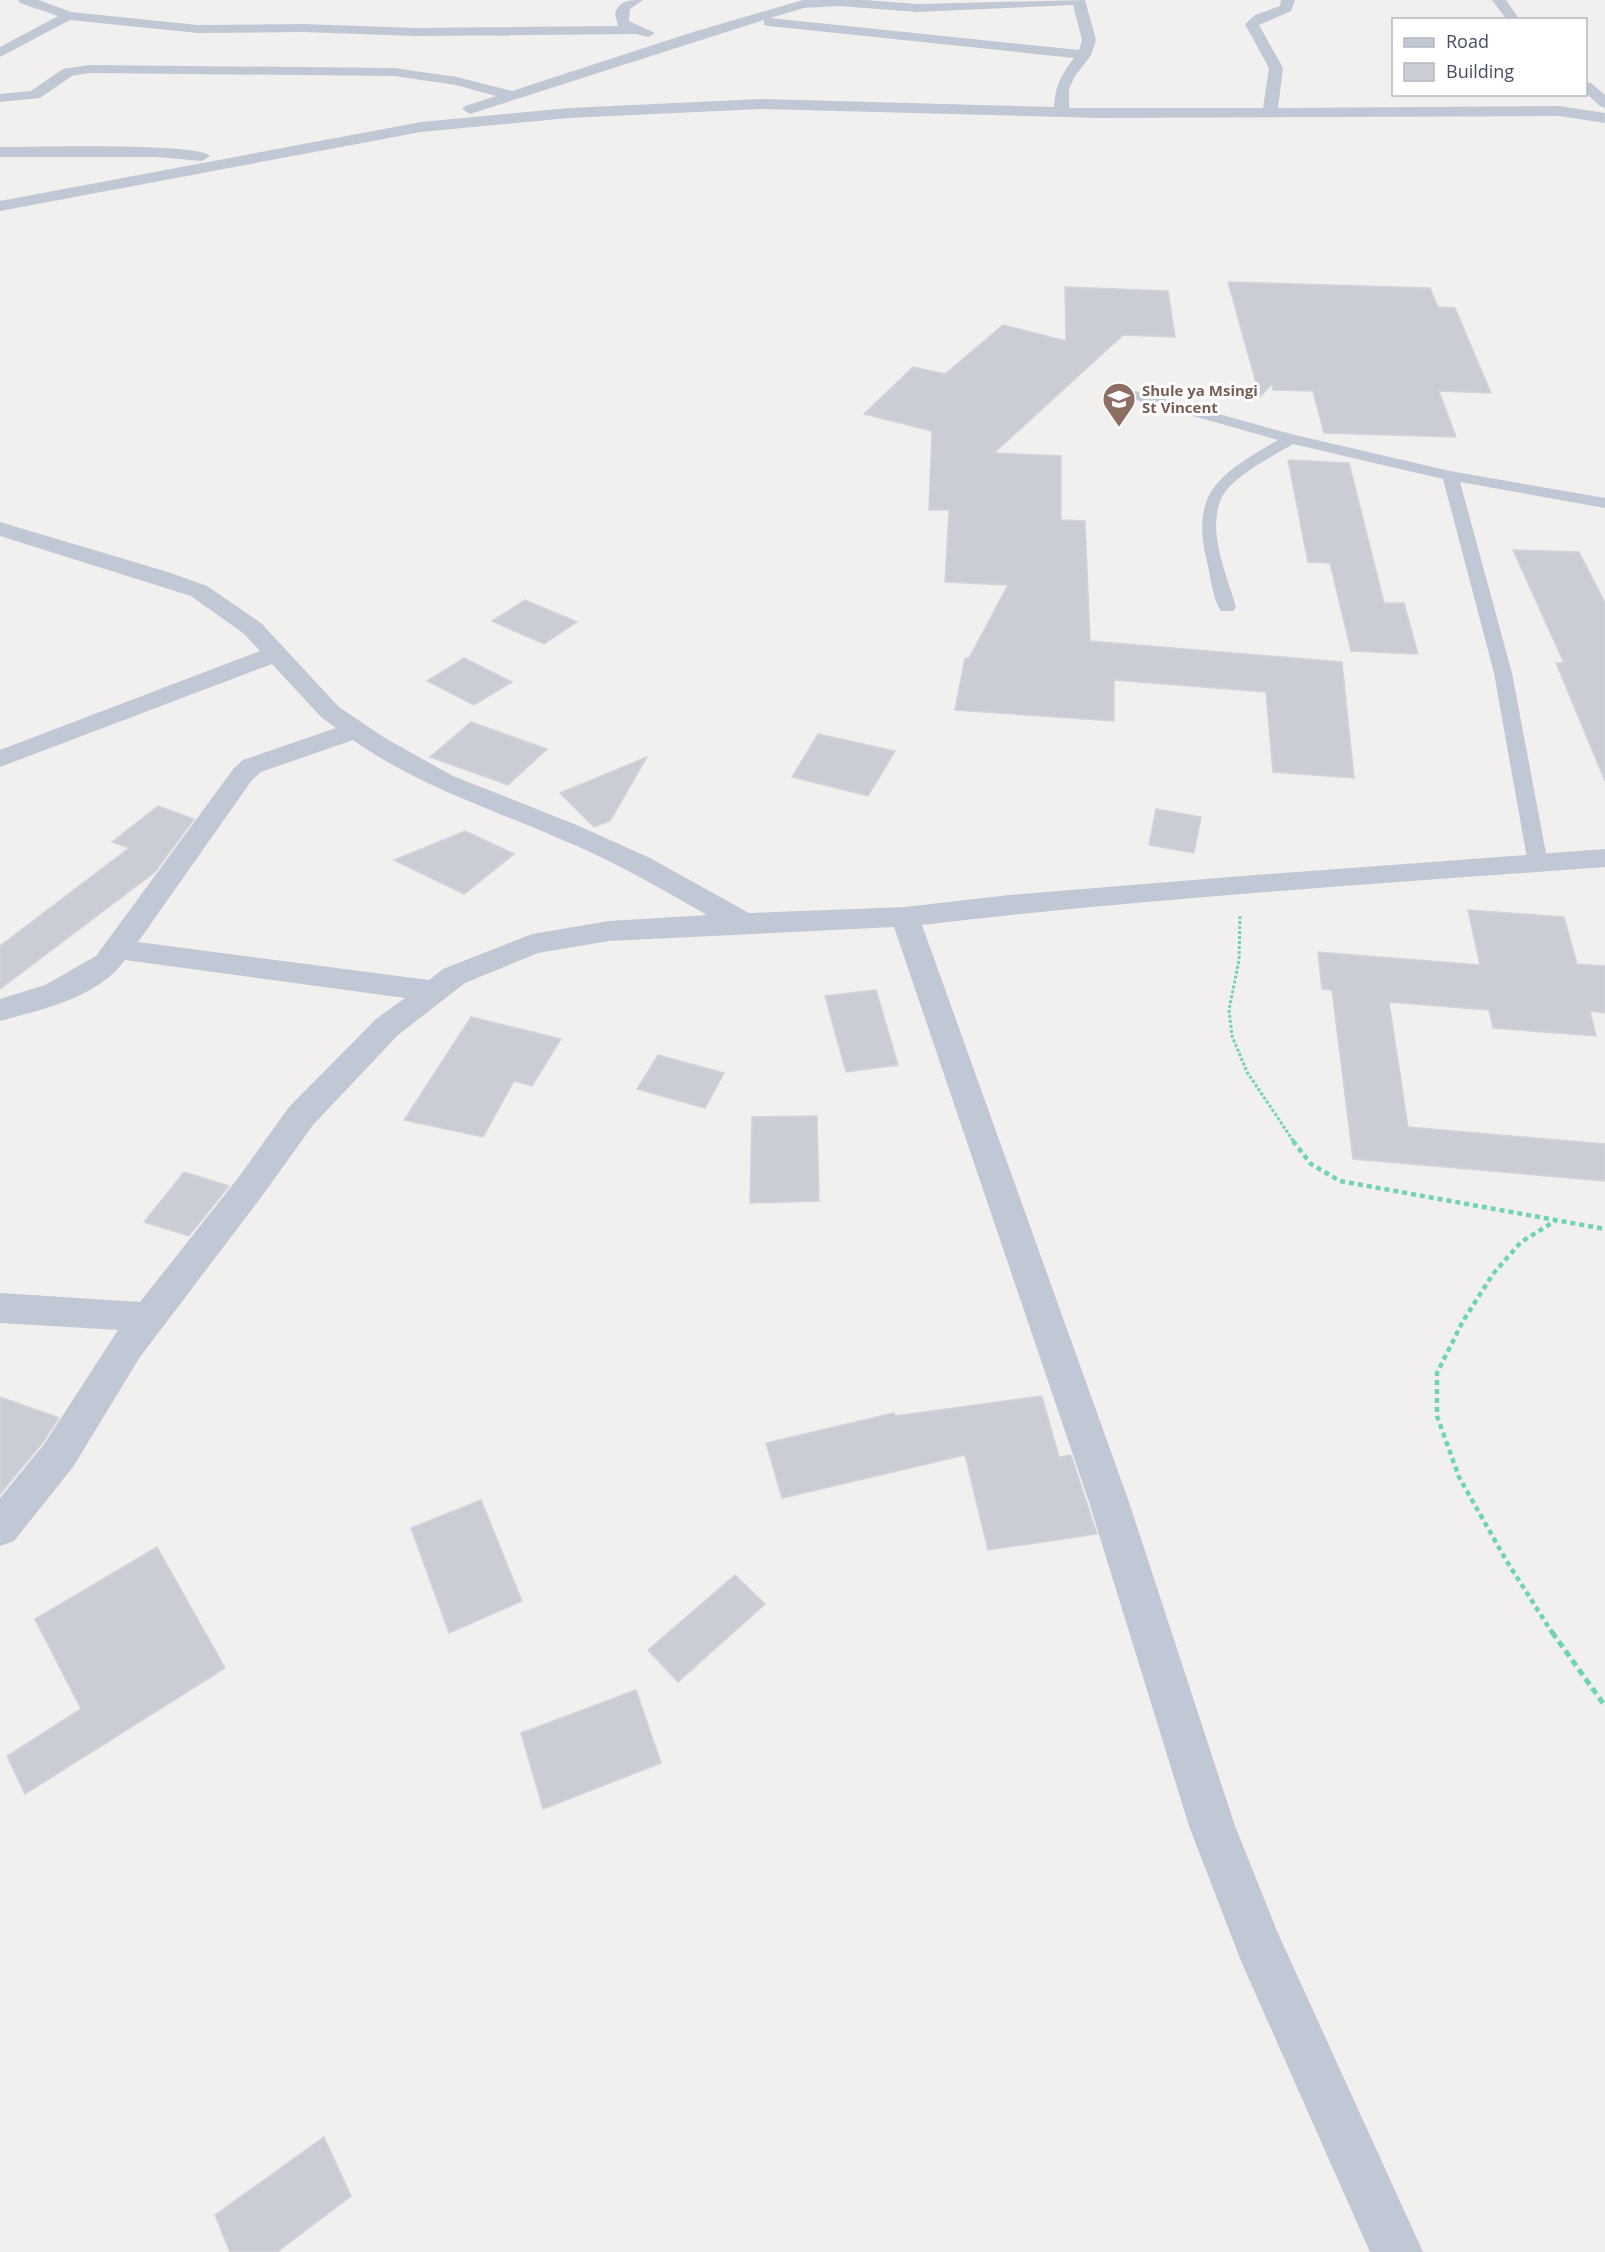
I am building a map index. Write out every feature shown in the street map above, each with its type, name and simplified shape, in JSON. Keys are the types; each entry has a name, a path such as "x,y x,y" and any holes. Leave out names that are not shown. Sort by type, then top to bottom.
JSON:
{"street":[{"path":"25,0 58,10 68,16 215,29 303,28 459,32 636,30 656,34 698,35"},
{"path":"636,0 623,7 621,12 623,23 636,30"},
{"path":"1270,113 1276,68 1252,24 1256,19 1266,15 1282,12 1288,0"},
{"path":"1499,0 1512,18"},
{"path":"420,127 698,35 794,6 824,2 917,8 1078,1 1089,40 1084,56 1068,75 1062,89 1061,112"},
{"path":"0,53 68,16"},
{"path":"746,21 1084,56"},
{"path":"0,98 35,95 68,72 89,69 394,72 457,81 511,95"},
{"path":"1587,87 1603,100"},
{"path":"0,206 420,127 569,113 761,104 1061,112 1559,111 1605,118"},
{"path":"0,152 178,153 226,162"},
{"path":"0,529 199,591 252,628 330,712 356,730 443,782 569,832 640,864 744,923"},
{"path":"0,759 276,654"},
{"path":"0,1010 42,1000 83,981 107,963 243,774 266,759 356,730"},
{"path":"0,1528 59,1455 127,1346 250,1187 301,1116 380,1032 454,976 532,944 609,931 905,917 1009,905 1242,885 1605,858"},
{"path":"905,917 1109,1502 1212,1826 1258,1944 1397,2252"},
{"path":"117,949 435,991"},
{"path":"0,1308 149,1317"}],"lane":[{"path":"1124,392 1291,439 1450,476 1605,502"},
{"path":"1227,607 1211,539 1210,514 1215,496 1235,475 1291,439"},
{"path":"1450,476 1503,673 1538,864"}],"path":[{"path":"1242,885 1239,960 1229,1011 1232,1036 1247,1072 1283,1127 1311,1164 1340,1181 1367,1187 1605,1229"},
{"path":"1556,1221 1521,1242 1493,1274 1463,1321 1437,1373 1437,1416 1460,1477 1506,1560 1563,1649 1605,1707"}],"building":[{"path":"1228,282 1430,288 1438,307 1455,308 1491,393 1439,391 1456,437 1324,433 1313,391 1273,390 1272,384 1260,397"},
{"path":"1065,287 1168,291 1175,337 1123,335 994,453 1061,456 1061,520 1085,521 1090,641 1342,662 1354,778 1273,772 1266,692 1114,680 1114,721 955,710 965,658 969,658 1008,585 945,582 949,510 929,510 932,431 864,414 913,367 945,374 1003,325 1066,341"},
{"path":"1288,460 1349,463 1384,603 1404,603 1418,654 1351,651 1330,563 1308,562"},
{"path":"1513,550 1579,552 1605,603 1605,781 1556,663 1564,663"},
{"path":"525,600 577,622 544,644 492,621"},
{"path":"464,658 512,682 474,705 427,681"},
{"path":"471,722 547,749 508,785 430,757"},
{"path":"818,734 895,751 868,796 792,777"},
{"path":"647,757 610,821 594,827 560,793"},
{"path":"158,806 194,819 155,872 0,989 0,946 129,848 112,842"},
{"path":"1156,809 1201,817 1194,853 1149,845"},
{"path":"465,831 514,854 464,894 394,860"},
{"path":"1468,910 1564,917 1577,964 1605,966 1605,1013 1590,1011 1596,1036 1493,1028 1489,1010 1389,1002 1408,1127 1605,1144 1605,1181 1353,1159 1332,990 1322,989 1318,952 1480,965"},
{"path":"876,990 898,1065 846,1072 825,996"},
{"path":"471,1017 561,1039 532,1086 514,1081 483,1137 404,1120"},
{"path":"658,1055 724,1073 705,1108 637,1089"},
{"path":"817,1116 819,1201 750,1203 752,1117"},
{"path":"184,1172 229,1186 189,1236 144,1222"},
{"path":"1042,1396 1059,1457 1071,1455 1097,1534 988,1550 965,1455 782,1498 766,1443 894,1413 895,1416"},
{"path":"0,1397 59,1418 43,1442 0,1494"},
{"path":"481,1500 522,1601 449,1633 411,1528"},
{"path":"157,1547 225,1668 25,1794 7,1756 81,1709 35,1619"},
{"path":"735,1575 765,1604 678,1682 648,1650"},
{"path":"636,1690 661,1763 543,1809 521,1733"},
{"path":"324,2137 351,2196 277,2252 230,2252 215,2215"}],"place":[{"name":"Shule ya Msingi St Vincent","path":"1119,428"}]}
